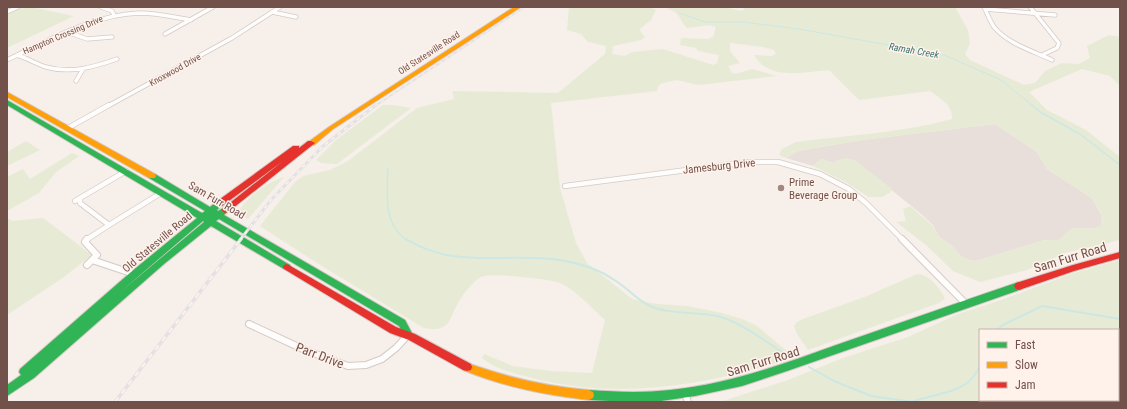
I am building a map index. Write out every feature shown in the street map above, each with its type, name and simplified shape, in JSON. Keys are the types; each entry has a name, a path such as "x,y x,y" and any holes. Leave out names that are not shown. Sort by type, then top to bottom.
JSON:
{"main road":[{"name":"Old Statesville Road","path":"8,390 24,373 134,274 206,219 331,128 518,7"},
{"name":"Sam Furr Road","path":"7,94 216,212 402,322 408,335"},
{"name":"Sam Furr Road","path":"7,102 30,114 393,330 408,335 439,353 471,368 533,387 578,394 612,396 685,394 727,385 1073,268 1120,255"},
{"path":"30,114 62,128 68,128"},
{"name":"Old Statesville Road","path":"8,390 30,375 69,342 206,219"},
{"path":"69,342 73,332 99,310 115,292"}],"street":[{"path":"101,7 112,11 114,15"},
{"path":"165,34 213,7"},
{"name":"Knoxwood Drive","path":"68,128 217,46 280,7"},
{"path":"1030,7 1059,43 1057,48 1042,55"},
{"path":"7,8 16,8"},
{"path":"7,12 16,8"},
{"path":"984,8 1055,15"},
{"path":"984,8 994,26 1001,33 1013,41 1052,60"},
{"name":"Hampton Crossing Drive","path":"7,60 88,22 114,15 129,12 153,13 173,15 191,20"},
{"path":"272,12 296,17"},
{"path":"66,32 91,39 112,37"},
{"path":"17,55 52,69 83,69 117,59"},
{"path":"76,81 83,69"},
{"name":"Jamesburg Drive","path":"565,186 748,162 778,162 811,170 839,183 858,196 966,304"},
{"path":"74,201 126,171"},
{"path":"87,265 96,258 97,253 85,242 86,240 161,193"},
{"path":"80,198 80,203 108,225"},
{"path":"92,260 134,274"},
{"name":"Parr Drive","path":"249,324 291,344 344,364 356,366 370,364 386,357 408,335"},
{"path":"685,394 688,402"}],"shaded area":[{"path":"995,124 1037,152 1047,169 1092,198 1102,216 1101,226 1093,229 1075,228 1070,230 1059,240 1045,240 976,261 970,260 962,257 951,245 939,237 933,225 920,213 854,160 841,159 833,163 821,159 813,166 786,158 798,151 862,140"}],"green space":[{"path":"31,7 74,16 7,48 7,14 19,9"},
{"path":"569,7 650,7 656,10 651,20 641,28 640,31 645,37 641,40 613,46 612,54 625,56 632,52 663,49 713,65 717,63 719,55 698,51 696,48 680,45 681,38 707,39 713,37 716,27 710,25 687,28 676,13 664,7 723,7 742,11 746,7 955,7 968,30 970,43 965,54 970,60 1024,85 1035,83 1045,71 1062,63 1079,64 1090,58 1087,46 1109,35 1120,37 1120,86 1110,76 1082,69 1029,92 1047,110 1086,130 1120,157 1120,240 1065,253 1027,270 980,282 953,271 926,245 896,222 906,221 903,209 910,206 933,226 939,237 951,245 962,257 976,261 1045,240 1059,240 1067,232 1073,229 1095,228 1101,226 1102,215 1092,198 1047,169 1037,152 995,124 862,140 798,151 786,158 782,157 779,154 782,149 796,142 914,128 952,119 951,110 946,103 930,91 859,100 829,70 799,73 778,72 769,69 754,55 772,56 776,54 774,50 763,47 730,43 730,51 740,63 728,66 732,73 736,74 752,69 777,76 698,85 677,80 662,83 658,86 657,91 551,103 560,188 576,243 587,263 632,299 657,304 687,306 722,313 742,319 757,326 788,352 786,360 723,377 692,383 628,389 564,385 513,373 487,362 482,358 484,354 513,366 550,371 592,373 605,320 582,298 569,288 557,282 518,276 495,275 481,277 470,286 463,294 450,320 445,326 439,329 428,329 422,327 317,263 260,226 295,182 303,176 330,170 348,161 417,108 454,99 452,91 558,93 605,54 606,46 588,42 581,34 567,30"},
{"path":"383,105 411,108 337,164 321,163 316,160 336,140"},
{"path":"26,141 40,150 7,166 7,152"},
{"path":"72,153 79,156 55,173 39,193 7,211 7,177 23,169 30,179"},
{"path":"847,158 854,160 891,188 891,192 882,197 869,197 847,183 813,166 821,159 833,163"},
{"path":"284,177 248,219 238,214 245,202 257,191 271,182"},
{"path":"7,218 13,221 43,218 92,255 64,277 7,315"},
{"path":"1120,260 1120,376 1119,329 979,329 979,401 1056,402 720,402 788,380 843,358 908,337 958,314 1071,274"},
{"path":"917,274 926,276 930,279 941,291 945,299 939,303 808,350 797,334 794,326 797,322 803,319 867,296"}],"waterway":[{"name":"Ramah Creek","path":"679,13 705,22 743,22 799,29 944,55 1001,80 1033,106"},
{"name":"Ramah Creek","path":"1032,105 1040,112 1080,134 1120,165"},
{"path":"388,168 387,198 390,217 399,234 407,240"},
{"path":"406,239 424,248 443,254 462,257 540,258 560,260 582,265 597,270 610,277 648,305 673,312 717,316 727,319 754,333 788,356"},
{"path":"998,329 1003,325 1042,306 1120,319"},
{"path":"809,367 834,381 871,396 912,402"},
{"path":"912,402 960,387 975,375 979,367"}],"railway":[{"path":"375,106 524,7"},
{"path":"240,240 271,200 322,147 376,105"},
{"path":"115,402 241,239"}],"traffic: fast":[{"path":"7,102 287,267"},
{"path":"152,176 402,323 408,335"},
{"path":"24,372 134,274 219,204"},
{"path":"7,391 30,375 161,262 225,210"},
{"path":"589,395 630,397 661,396 695,392 742,381 787,367 1019,286"}],"traffic: slow":[{"path":"311,143 331,128 518,7"},
{"path":"7,94 152,176"},
{"path":"467,367 497,378 527,386 589,395"}],"traffic: jam":[{"path":"225,210 311,143"},
{"path":"219,204 296,148"},
{"path":"1019,286 1073,268 1120,255"},
{"path":"287,267 393,330 412,337 467,367"}],"place":[{"name":"Prime Beverage Group","path":"781,188"}]}
